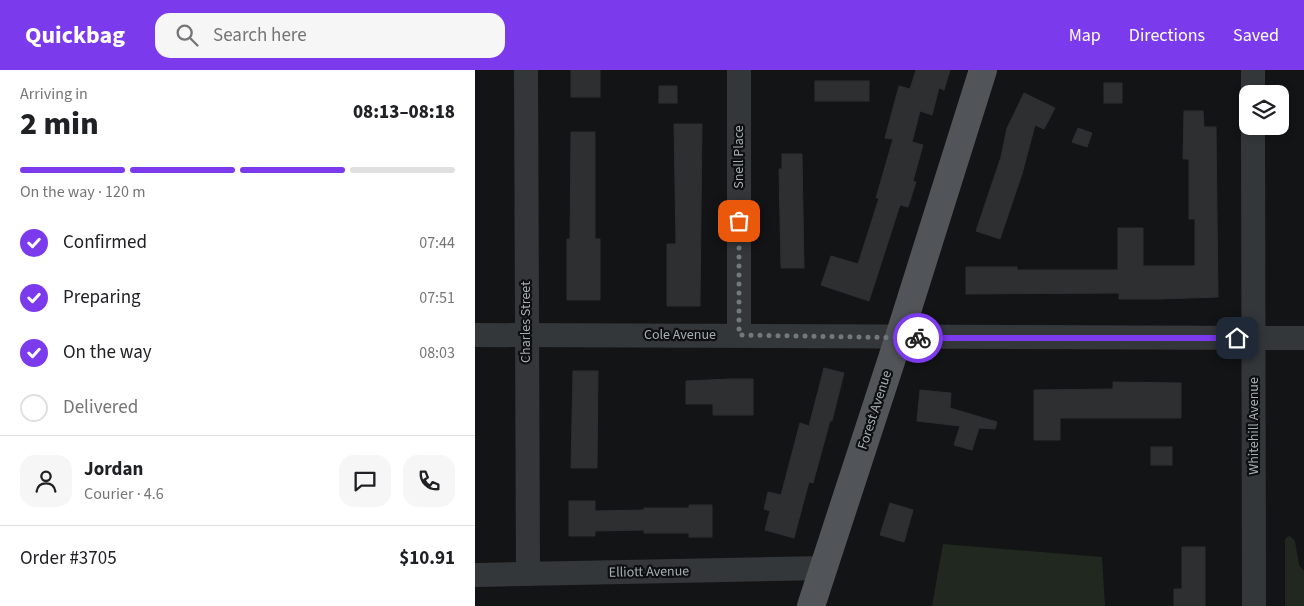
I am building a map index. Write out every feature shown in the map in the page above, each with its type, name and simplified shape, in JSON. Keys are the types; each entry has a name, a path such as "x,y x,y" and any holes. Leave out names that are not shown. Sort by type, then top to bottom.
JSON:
{"main road":[{"name":"Forest Avenue","path":"811,606 899,337 983,70"}],"street":[{"name":"Charles Street","path":"526,70 527,574"},
{"name":"Snell Place","path":"739,70 739,335"},
{"path":"1253,70 1253,85"},
{"name":"Whitehill Avenue","path":"1253,135 1254,606"},
{"name":"Cole Avenue","path":"475,335 1304,338"},
{"name":"Elliott Avenue","path":"475,576 823,568"}],"shaded area":[{"path":"1290,536 1295,541 1299,565 1304,571 1304,606 1285,606 1285,540"},
{"path":"943,544 1102,557 1105,606 932,606"}],"building":[{"path":"571,70 600,70 600,97 571,97"},
{"path":"916,70 950,70 944,90 939,88 932,115 920,111 912,142 923,145 913,181 916,182 908,207 900,205 869,301 821,285 831,256 858,264 879,198 876,198 893,139 885,138 899,86 910,89"},
{"path":"815,81 869,81 869,101 815,101"},
{"path":"1104,83 1122,83 1122,103 1104,103"},
{"path":"659,86 677,86 677,103 659,103"},
{"path":"1024,93 1055,108 1044,129 1035,125 1022,174 1000,239 976,231 1001,157 1007,128"},
{"path":"1184,111 1203,111 1204,127 1216,127 1218,297 1119,299 1119,293 966,294 966,267 1017,267 1017,270 1118,270 1118,228 1143,228 1143,266 1195,266 1195,219 1189,219 1189,159 1183,159"},
{"path":"674,124 702,124 700,306 667,306 667,244 676,244"},
{"path":"1078,128 1092,133 1087,147 1072,142"},
{"path":"571,132 595,132 595,239 600,239 600,300 567,300 567,239 570,239"},
{"path":"782,154 802,154 804,268 781,268 779,169 782,169"},
{"path":"824,368 844,373 832,421 830,421 813,483 809,482 794,538 765,530 770,511 764,509 768,492 781,495 800,423 809,426"},
{"path":"573,371 598,371 597,468 571,468"},
{"path":"753,379 753,415 713,415 713,404 686,404 686,381"},
{"path":"1113,382 1181,383 1181,418 1060,418 1060,440 1034,440 1034,390 1113,389"},
{"path":"920,390 951,393 950,408 997,422 995,429 979,428 972,450 954,445 960,426 917,421"},
{"path":"1151,447 1172,447 1172,465 1151,465"},
{"path":"569,501 595,501 595,511 689,508 689,505 712,505 712,537 689,537 689,533 644,533 644,530 595,531 595,536 569,536"},
{"path":"890,503 913,510 904,542 880,535"},
{"path":"1182,547 1205,547 1205,606 1174,606 1174,589 1182,589"}],"way so far":[{"path":"739,221 739,335 918,338"}],"route":[{"path":"918,338 1237,338"}]}
